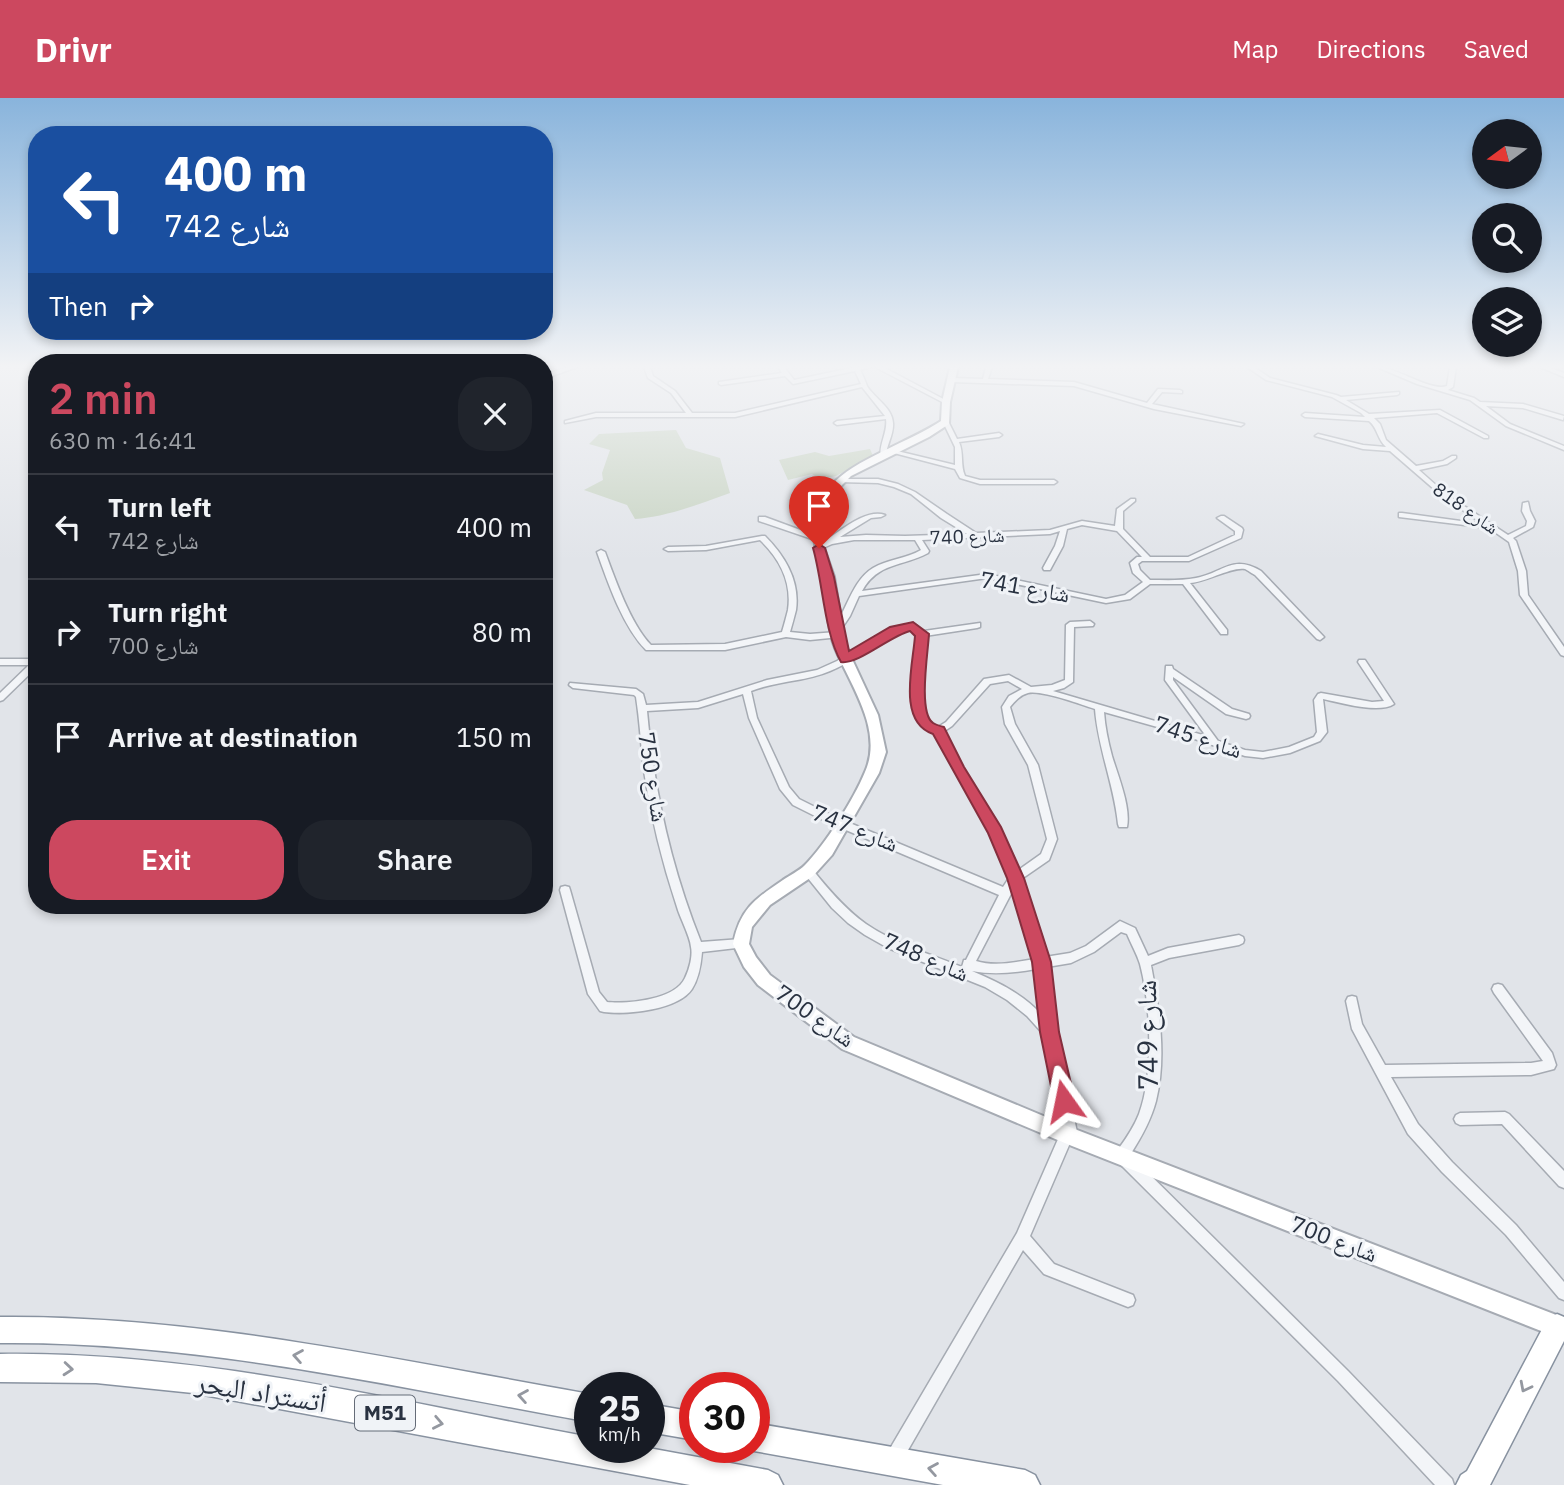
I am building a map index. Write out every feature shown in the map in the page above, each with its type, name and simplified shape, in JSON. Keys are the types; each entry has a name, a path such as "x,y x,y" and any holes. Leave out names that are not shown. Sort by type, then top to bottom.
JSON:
{"highway":[{"path":"1471,1485 1477,1481 1562,1324"},
{"name":"أتستراد البحر","path":"0,1330 56,1328 204,1343 286,1354 574,1405"},
{"name":"أتستراد البحر","path":"0,1368 39,1366 143,1375 261,1390 768,1485"},
{"path":"770,1440 1025,1485"}],"main road":[{"path":"741,944 745,924 765,900 808,872 827,851 872,773 879,752 872,715 846,659 837,632 817,524 824,504 841,481 928,432"},
{"name":"شارع 700","path":"741,944 750,962 764,980 848,1043 1069,1136 1562,1324"}],"street":[{"path":"888,432 883,448 888,454 958,468"},
{"path":"951,432 956,441 958,468 962,477 980,482 1054,482"},
{"name":"شارع 818","path":"1379,432 1380,437 1392,449 1458,507 1512,541 1521,571 1524,595 1564,653"},
{"path":"1476,432 1486,437"},
{"path":"1524,432 1564,448"},
{"path":"956,441 999,435"},
{"path":"1318,436 1363,447 1392,449"},
{"path":"1413,469 1445,463 1454,457"},
{"path":"841,481 878,481 896,485 913,493 976,536"},
{"path":"1133,500 1119,510 1119,529 1146,557"},
{"path":"1508,538 1529,527 1531,521 1525,503"},
{"path":"821,543 869,516 881,515"},
{"path":"1402,515 1458,525 1490,527"},
{"path":"1221,518 1239,530 1238,536 1189,559 1146,557 1134,564 1136,571 1148,582 1185,582 1212,577 1235,566 1252,568 1320,637"},
{"path":"762,519 821,543 864,538 917,538"},
{"name":"شارع 740","path":"917,538 1064,530 1069,525 1082,523 1119,529"},
{"path":"1047,568 1064,530"},
{"path":"668,549 706,548 762,538 782,562 791,584 792,607 786,634"},
{"name":"شارع 740","path":"837,632 847,618 856,594 872,572 923,553 925,548 917,538"},
{"path":"601,552 609,576 635,628 644,645 649,648 725,647 786,634 810,637 837,632"},
{"name":"شارع 741","path":"856,594 987,576 1106,601 1127,597 1148,582"},
{"path":"1185,582 1224,632"},
{"path":"1040,690 1058,688 1069,682 1069,629 1073,623 1090,624"},
{"path":"922,634 977,625"},
{"path":"746,690 775,680 830,668 895,631 913,626 922,634"},
{"path":"892,1461 1022,1238 1069,1136 1049,1032 1041,962 1015,878 996,831 958,769 939,731 927,727 920,715 918,705 922,634"},
{"path":"0,662 28,662"},
{"name":"شارع 745","path":"939,731 965,708 988,681 1009,678 1027,688 1214,741 1245,753 1263,755 1283,752 1310,743 1320,736 1318,699 1321,696 1372,705 1390,704 1362,662"},
{"path":"1214,741 1169,680 1170,669 1229,712 1245,716"},
{"path":"0,698 28,671"},
{"path":"573,685 636,692 640,696 642,708"},
{"path":"1027,688 1009,701 1006,715 1033,765 1052,839 1045,857 1015,878 1005,893 967,969 1011,968 1072,958 1090,949 1120,926 1131,931 1145,962"},
{"name":"شارع 750","path":"697,947 674,886 642,708 698,705 746,690"},
{"name":"شارع 747","path":"746,690 753,718 788,794 803,807 1005,893"},
{"path":"1099,708 1102,739 1122,800 1123,824"},
{"name":"شارع 748","path":"808,872 835,904 867,931 894,945 967,969 1020,1000 1035,1012 1049,1032"},
{"path":"565,890 594,994 604,1007 628,1008 675,996 689,984 697,947 741,944"},
{"name":"شارع 749","path":"1122,1156 1144,1118 1154,1070 1151,1000 1145,962 1168,953 1239,940"},
{"path":"1383,1071 1531,1069 1550,1065 1548,1057 1498,989"},
{"path":"1352,1001 1356,1025 1413,1129 1511,1230 1551,1274 1564,1293"},
{"path":"1460,1119 1505,1118 1564,1181"},
{"path":"1122,1156 1343,1376 1446,1485"},
{"path":"1022,1238 1049,1269 1128,1300"}],"green space":[{"path":"677,432 686,448 720,458 730,493 671,513 635,519 627,505 584,490 603,480 602,473 610,450 589,444 599,434"},
{"path":"870,449 873,456 836,476 820,479 812,474 788,480 779,460 815,452 829,456"}],"route":[{"path":"819,548 828,577 839,644 846,659 908,626 918,628 922,634 918,700 920,715 927,727 939,731 947,750 996,831 1015,878 1041,962 1049,1032 1064,1101"}]}
